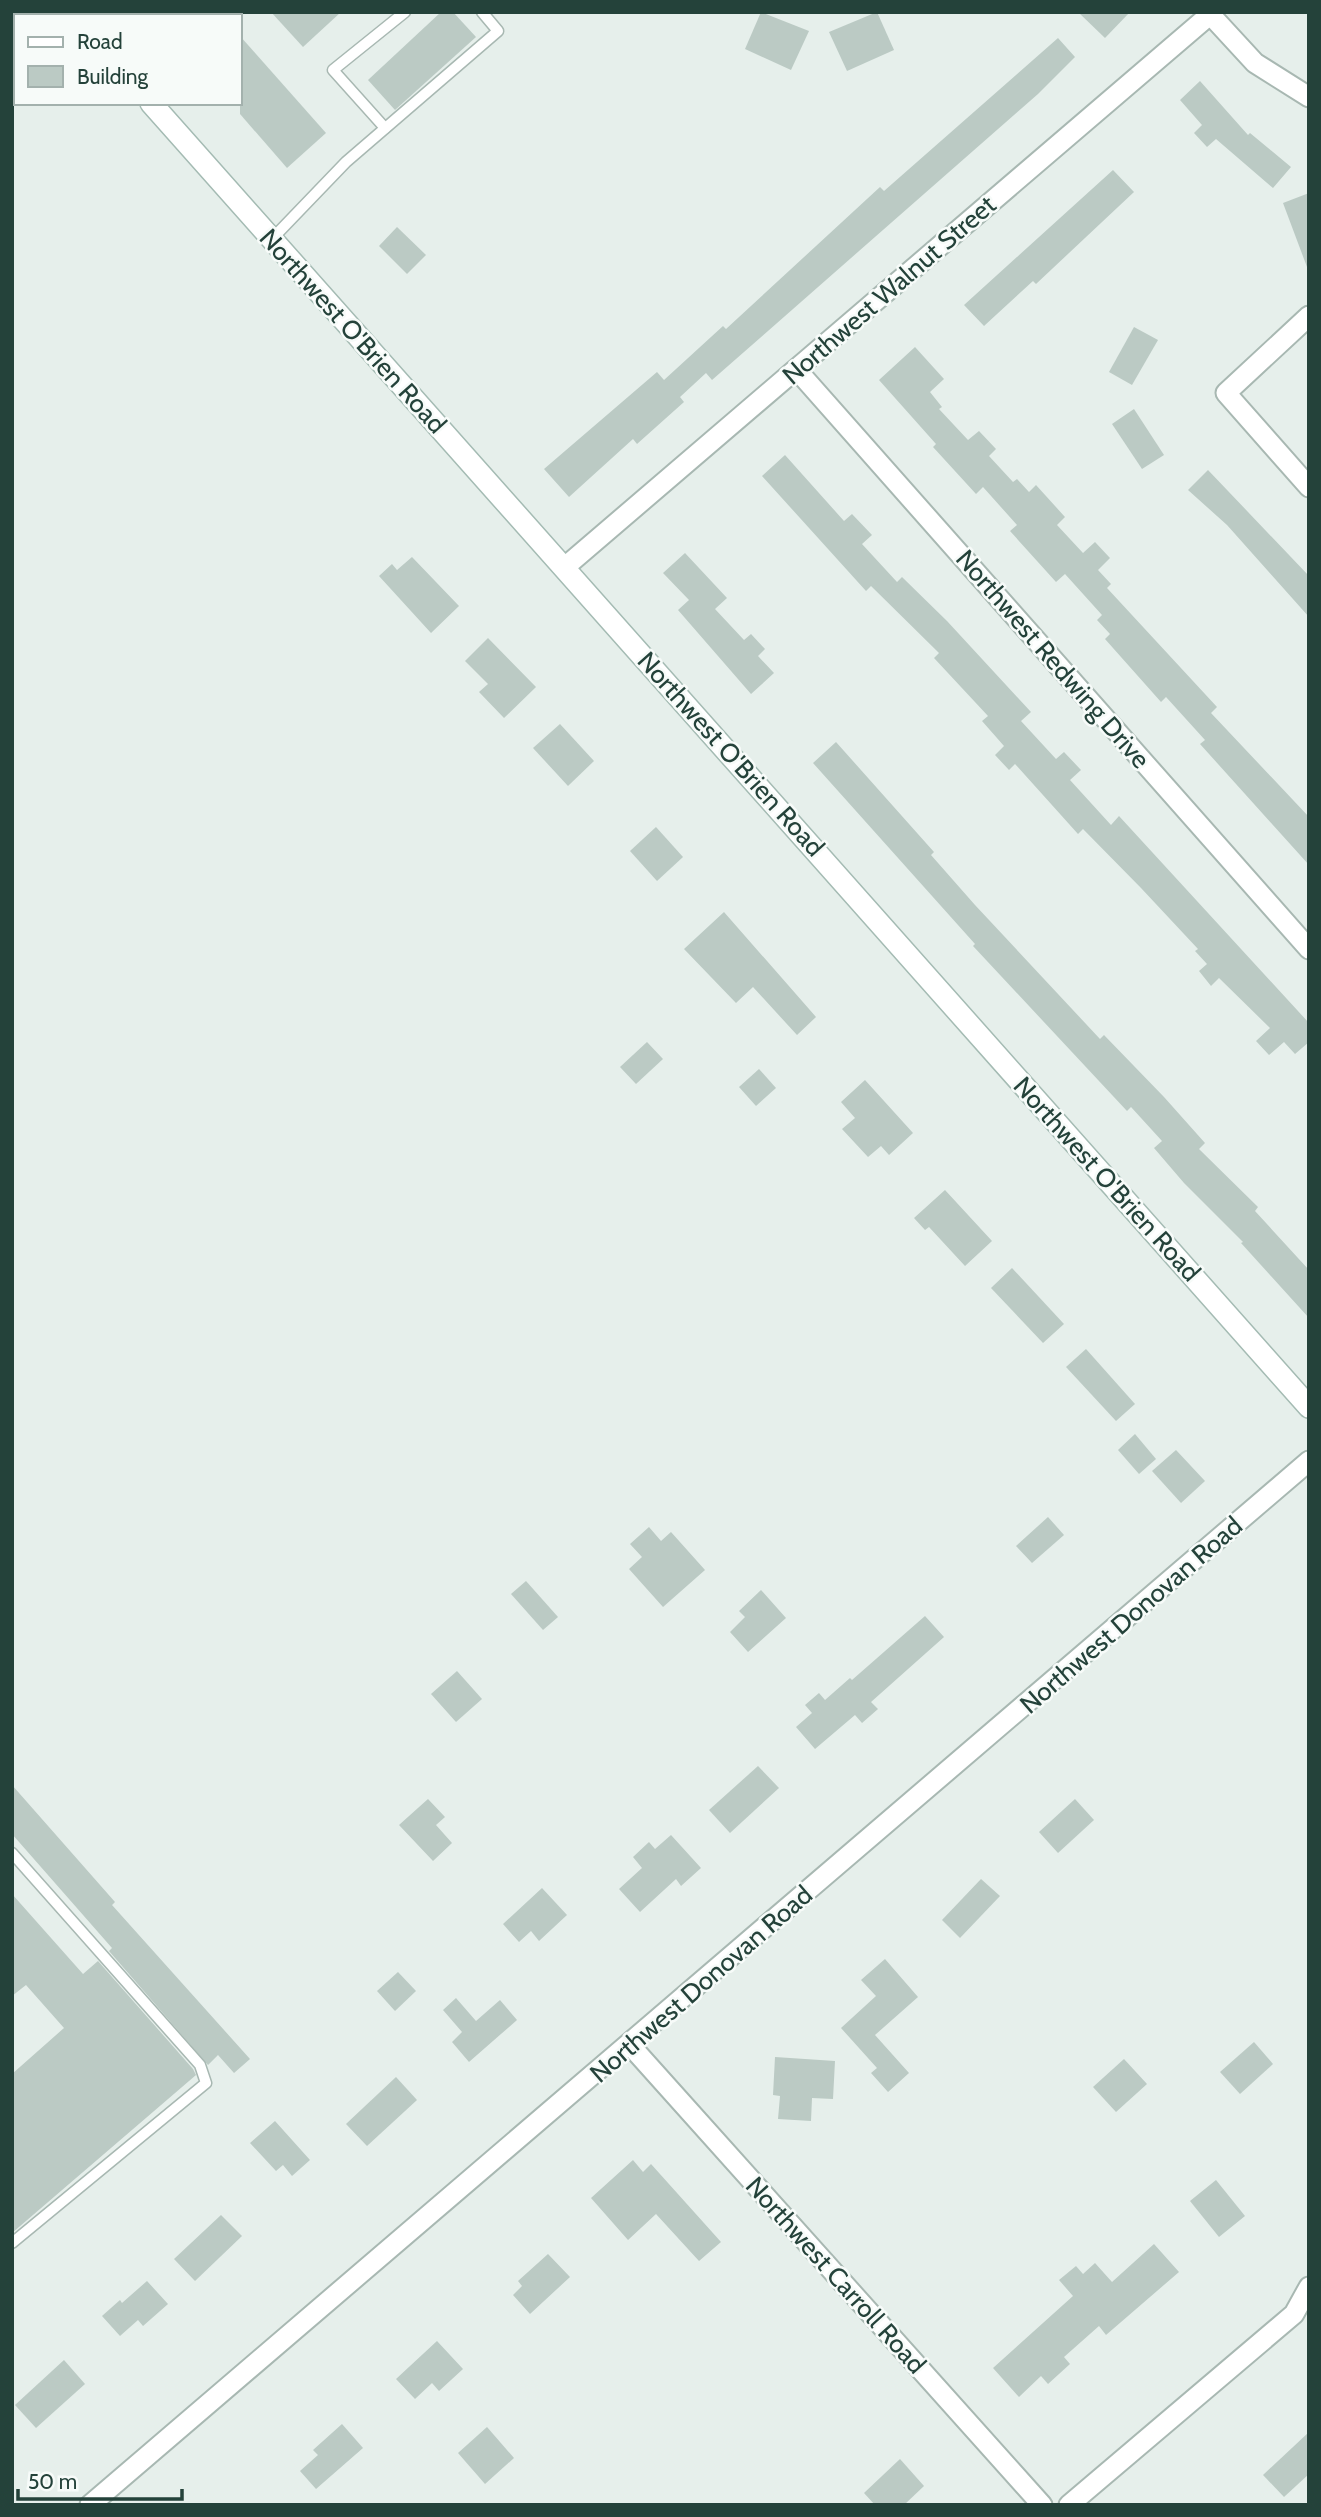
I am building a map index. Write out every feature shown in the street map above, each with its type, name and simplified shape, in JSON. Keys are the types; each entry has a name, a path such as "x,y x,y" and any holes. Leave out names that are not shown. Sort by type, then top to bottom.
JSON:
{"street":[{"path":"1210,13 1255,63 1309,97"},
{"name":"Northwest Walnut Street","path":"565,567 1210,13"},
{"name":"Northwest O'Brien Road","path":"153,105 1309,1407"},
{"path":"1309,316 1226,393 1309,487"},
{"name":"Northwest Redwing Drive","path":"797,370 1309,949"},
{"name":"Northwest Donovan Road","path":"90,2505 1309,1461"},
{"name":"Northwest Carroll Road","path":"630,2045 1042,2505"},
{"path":"1069,2505 1301,2311 1309,2287"}],"lane":[{"path":"385,128 333,70 405,12"},
{"path":"271,240 346,162 498,31 482,12"},
{"path":"12,1853 200,2066 206,2083 12,2243"}],"building":[{"path":"271,12 341,12 303,47"},
{"path":"441,12 453,12 476,37 395,110 368,80"},
{"path":"761,12 809,31 791,70 745,49"},
{"path":"877,12 894,50 847,71 829,32"},
{"path":"1078,12 1130,12 1105,38"},
{"path":"242,38 326,133 287,168 240,114"},
{"path":"1058,38 1075,57 1038,94 712,380 706,373 680,397 684,402 637,444 633,439 569,497 544,469 657,372 664,380 723,326 726,329 880,187 884,191"},
{"path":"1200,81 1248,135 1250,133 1291,167 1273,188 1216,139 1207,147 1194,133 1202,125 1180,100"},
{"path":"1113,170 1134,192 1036,284 1033,281 984,326 964,305"},
{"path":"1309,193 1309,267 1307,267 1283,203"},
{"path":"397,227 426,255 407,274 379,246"},
{"path":"1134,327 1158,340 1132,385 1109,372"},
{"path":"915,347 944,379 930,392 942,407 939,409 968,440 979,431 996,449 989,456 1013,482 1017,479 1029,492 1036,485 1065,517 1057,525 1083,553 1095,542 1110,558 1098,570 1111,584 1107,588 1217,707 1211,713 1309,817 1309,865 1200,744 1205,740 1166,697 1161,702 1105,639 1110,634 1097,620 1102,615 1065,574 1056,582 1010,531 1017,525 983,487 976,494 933,447 936,444 879,380"},
{"path":"1134,409 1164,455 1142,469 1112,424"},
{"path":"785,455 844,521 852,514 872,535 862,544 897,582 902,577 947,621 1031,712 1021,721 1056,759 1064,752 1081,770 1070,780 1111,825 1119,816 1309,1023 1309,1042 1295,1054 1284,1042 1269,1055 1256,1041 1270,1028 1219,978 1211,986 1199,971 1207,964 1195,951 1198,949 1083,829 1078,834 1015,764 1009,770 995,755 1004,746 982,721 988,716 934,658 939,653 871,586 866,591 762,476"},
{"path":"1208,470 1309,576 1309,617 1227,525 1188,490"},
{"path":"685,553 727,598 715,609 744,640 751,634 765,649 758,656 774,673 751,694 678,610 689,600 663,573"},
{"path":"412,557 459,606 431,633 379,576 392,564 397,570"},
{"path":"488,638 536,687 504,718 479,692 488,684 465,661"},
{"path":"560,724 594,761 568,786 533,748"},
{"path":"836,742 934,852 931,855 975,905 1100,1039 1104,1035 1164,1097 1205,1143 1199,1149 1258,1207 1255,1211 1309,1270 1309,1318 1241,1243 1243,1242 1184,1183 1154,1148 1162,1141 1131,1107 1127,1111 973,946 975,944 813,763"},
{"path":"656,827 683,857 657,881 630,851"},
{"path":"724,912 816,1017 797,1035 753,987 736,1003 684,949"},
{"path":"647,1042 663,1059 636,1084 620,1067"},
{"path":"759,1069 776,1088 756,1106 739,1087"},
{"path":"865,1080 913,1133 889,1155 881,1146 868,1157 842,1129 855,1118 841,1102"},
{"path":"945,1190 992,1241 965,1266 929,1227 925,1230 914,1218"},
{"path":"1012,1268 1064,1324 1043,1343 991,1288"},
{"path":"1086,1349 1135,1404 1116,1421 1066,1367"},
{"path":"1135,1434 1156,1459 1139,1474 1118,1450"},
{"path":"1176,1450 1205,1481 1181,1503 1152,1471"},
{"path":"1048,1517 1064,1535 1032,1563 1016,1546"},
{"path":"649,1527 661,1541 671,1532 705,1570 663,1607 629,1569 642,1557 630,1544"},
{"path":"526,1581 558,1617 543,1630 511,1594"},
{"path":"761,1590 786,1618 748,1652 730,1632 745,1617 739,1611"},
{"path":"925,1616 944,1637 871,1702 878,1709 862,1723 855,1715 815,1749 796,1727 812,1713 805,1705 819,1693 825,1700 850,1678 852,1680"},
{"path":"457,1671 482,1699 456,1722 431,1694"},
{"path":"758,1766 779,1788 730,1833 709,1810"},
{"path":"12,1785 115,1902 112,1905 250,2059 234,2073 218,2055 208,2065 109,1951 112,1948 12,1834"},
{"path":"428,1799 445,1817 436,1825 452,1843 433,1861 399,1825"},
{"path":"1075,1799 1094,1820 1058,1853 1039,1832"},
{"path":"671,1835 701,1868 681,1886 676,1879 640,1912 619,1889 642,1868 633,1857 649,1842 655,1849"},
{"path":"981,1879 1000,1896 960,1938 942,1920"},
{"path":"542,1888 567,1915 539,1941 531,1931 519,1942 503,1924"},
{"path":"12,1894 83,1974 98,1961 196,2075 12,2233 12,2074 64,2028 26,1985 12,1996"},
{"path":"885,1959 918,1997 875,2035 909,2073 888,2092 871,2073 877,2068 841,2028 876,1996 861,1980"},
{"path":"398,1972 416,1991 395,2011 377,1991"},
{"path":"456,1998 476,2021 500,2000 517,2020 469,2062 452,2042 462,2032 443,2010"},
{"path":"1254,2042 1273,2064 1240,2094 1220,2072"},
{"path":"775,2057 835,2061 833,2099 812,2098 811,2121 778,2119 780,2096 773,2095"},
{"path":"1124,2059 1147,2084 1116,2112 1093,2087"},
{"path":"396,2077 417,2100 367,2146 346,2124"},
{"path":"275,2121 310,2160 292,2176 283,2165 276,2171 250,2143"},
{"path":"633,2160 643,2172 651,2164 721,2242 699,2261 656,2214 628,2240 591,2198"},
{"path":"1216,2180 1245,2216 1219,2237 1190,2201"},
{"path":"221,2215 242,2236 195,2281 174,2259"},
{"path":"1154,2244 1179,2272 1106,2335 1099,2326 1064,2357 1070,2364 1048,2384 1041,2376 1019,2397 993,2368 1073,2296 1059,2280 1076,2266 1083,2274 1095,2263 1112,2282"},
{"path":"548,2254 570,2277 530,2314 513,2295 522,2286 518,2281"},
{"path":"147,2281 168,2304 143,2326 138,2320 120,2336 102,2316"},
{"path":"437,2341 463,2369 439,2391 432,2383 415,2399 396,2379"},
{"path":"64,2360 85,2384 36,2428 15,2405"},
{"path":"342,2424 363,2448 316,2489 300,2471 318,2455 313,2450"},
{"path":"487,2427 514,2458 485,2484 458,2453"},
{"path":"1309,2432 1309,2474 1284,2497 1263,2475"},
{"path":"900,2459 924,2486 904,2505 875,2505 864,2493"}]}
